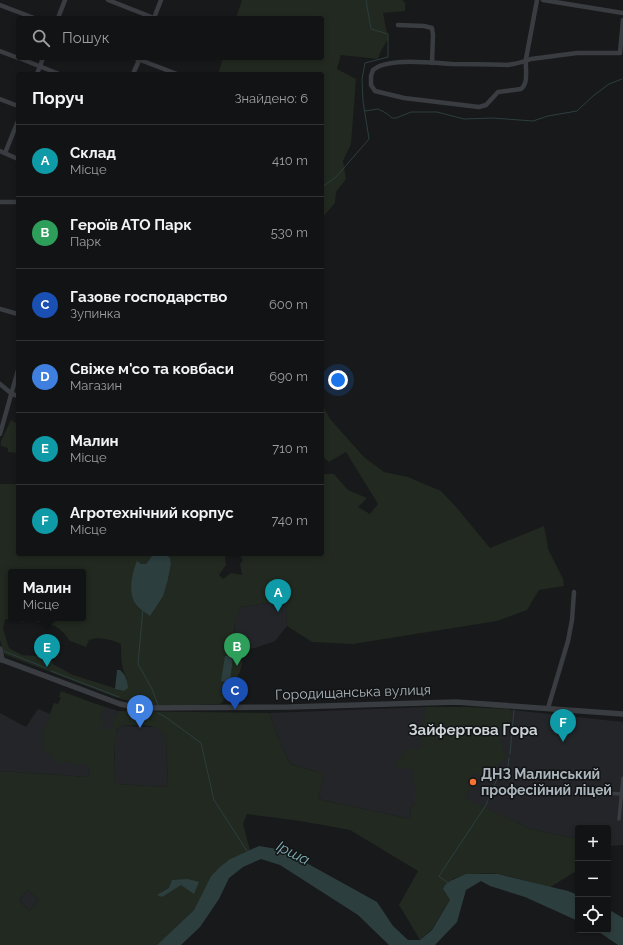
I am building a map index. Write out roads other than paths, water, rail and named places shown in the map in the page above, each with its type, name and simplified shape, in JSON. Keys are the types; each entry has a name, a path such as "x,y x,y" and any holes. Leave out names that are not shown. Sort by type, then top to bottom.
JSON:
{"street":[{"path":"59,16 65,0"},
{"path":"108,0 149,16"},
{"path":"155,16 160,0"},
{"path":"537,0 526,61 525,83 522,88 498,92 486,105 480,107 404,98 375,90 371,85 372,73 374,69 380,65 403,62 507,65 526,61 577,53 620,53 623,20"},
{"path":"543,0 623,13"},
{"path":"0,5 29,16"},
{"path":"398,25 424,26 432,28 432,63"},
{"path":"0,51 16,57"},
{"path":"24,60 54,72"},
{"path":"38,72 42,60"},
{"path":"134,72 137,60"},
{"path":"143,60 172,72"},
{"path":"0,99 16,105"},
{"path":"5,153 16,126"},
{"path":"0,151 16,158"},
{"path":"0,202 16,202"},
{"path":"0,309 16,313"},
{"path":"0,434 1,422 12,394 16,378"},
{"path":"0,384 12,394 16,395"},
{"path":"548,708 569,635 573,612 574,592"},
{"path":"0,649 1,660"},
{"name":"Городищанська вулиця","path":"1,660 134,708 158,709 461,702 623,714"},
{"path":"619,819 623,778"},
{"path":"577,792 622,794"}],"waterway":[{"path":"324,186 336,177 369,139 363,101 362,79 365,63 388,57 388,34 371,29 366,0"},
{"path":"365,111 378,109 392,118 396,118 411,112 437,112 464,119 492,118 533,121 548,116 577,111 609,84 622,79"},
{"path":"143,608 138,664 152,689 158,705"},
{"path":"4,651 46,668"},
{"path":"51,671 119,697"},
{"path":"510,754 514,710"},
{"path":"158,713 201,743 214,800 247,851"},
{"path":"448,883 439,876 486,805 497,779 508,766 509,758"}],"place":[{"name":"Склад","path":"278,612"},
{"name":"Героїв АТО Парк","path":"237,666"},
{"name":"Малин","path":"47,667"},
{"name":"Газове господарство","path":"235,710"},
{"name":"Свіже м'со та ковбаси","path":"140,728"},
{"name":"Агротехнічний корпус","path":"563,742"},
{"name":"ДНЗ Малинський професійний ліцей","path":"473,782"}],"district":[{"name":"Зайфертова Гора","path":"473,730"}],"water label":[{"name":"Ірша","path":"293,853"}]}
